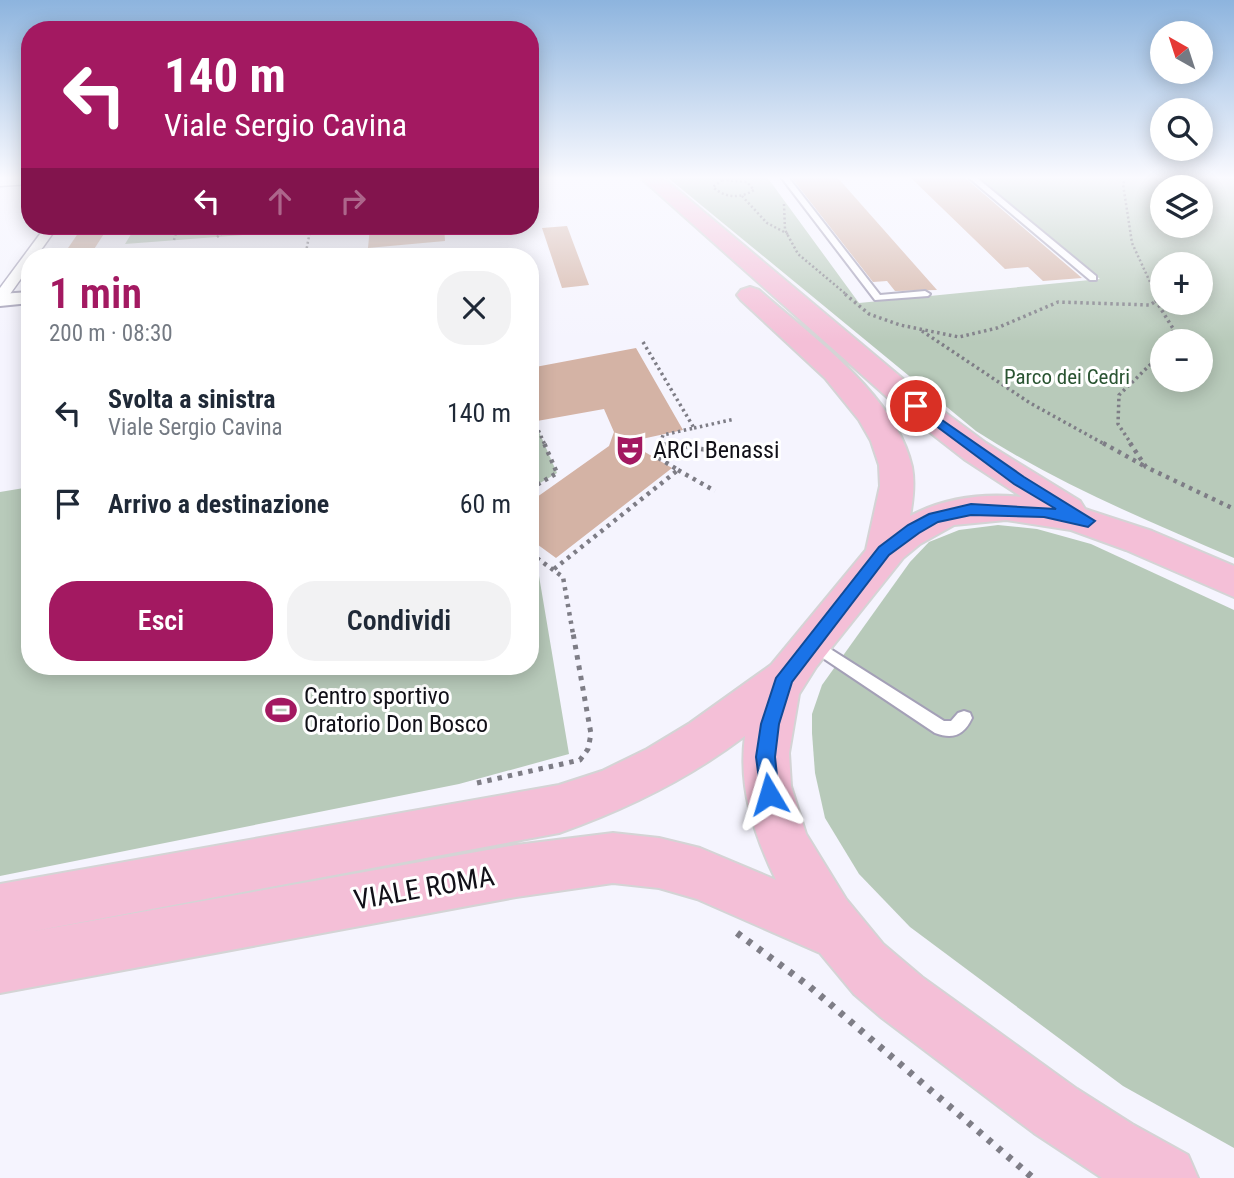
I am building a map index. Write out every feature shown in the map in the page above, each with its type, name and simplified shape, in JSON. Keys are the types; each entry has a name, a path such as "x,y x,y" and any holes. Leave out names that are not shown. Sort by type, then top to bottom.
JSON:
{"main road":[{"path":"685,232 704,253"},
{"path":"703,232 916,406 986,459 1088,521 1234,582"},
{"path":"733,279 857,393 883,429 896,467 894,504 884,551"},
{"path":"1088,521 1044,512 971,509 934,518 884,551 798,661 770,724 765,757 769,794 782,835 803,880 838,934 875,975 1025,1089 1136,1163 1165,1178"},
{"name":"VIALE ROMA","path":"0,911 559,808 618,788 679,757 735,720 798,661"},
{"name":"VIALE ROMA","path":"0,965 516,871 613,858 659,863 700,874 838,934"}],"street":[{"path":"0,299 21,270"},
{"path":"0,299 21,298"}],"lane":[{"path":"827,232 878,298 925,294"},
{"path":"1038,232 1093,278"},
{"path":"798,661 941,728 955,729 964,718"}],"path":[{"path":"782,232 788,234 798,254 869,314 920,330 959,337 997,328 1058,302 1150,305"},
{"path":"1130,232 1132,243 1150,282"},
{"path":"174,240 175,235"},
{"path":"920,330 1030,403 1146,467 1234,509"},
{"path":"643,342 694,428"},
{"path":"1146,467 1118,424 1119,395 1150,365"},
{"path":"715,491 657,457 660,444 663,435 735,419"},
{"path":"539,432 557,473 539,484"},
{"path":"660,444 729,453"},
{"path":"554,569 678,470"},
{"path":"539,559 563,577 591,734 588,749 580,760"},
{"path":"731,928 809,986 1033,1178"}],"green space":[{"name":"Parco dei Cedri","path":"734,232 807,232 859,303 1100,279 1043,232 1150,232 1150,238 1213,238 1213,232 1234,232 1234,558 1135,515 1039,468 976,431"},
{"path":"130,235 242,235 125,244"},
{"path":"539,432 557,473 539,484"},
{"name":"Centro sportivo Oratorio Don Bosco","path":"21,488 21,675 539,675 539,576 569,754 459,784 0,876 0,492"},
{"path":"998,525 1037,529 1091,544 1234,610 1234,1148 1123,1086 910,927 859,874 825,818 815,773 812,733 812,714 822,685 910,562 929,542 959,530"}],"building":[{"path":"543,232 569,232 589,285 562,288"},
{"path":"834,232 886,232 937,290 895,291 887,281 873,282"},
{"path":"967,232 1028,232 1082,278 1043,281 1028,267 1005,269"},
{"path":"77,235 103,235 95,248 68,248"},
{"path":"369,235 445,235 445,241 368,248"},
{"path":"636,348 683,430 628,442 672,468 556,558 539,546 539,496 609,446 614,432 604,409 539,421 539,366"}],"place":[{"name":"ARCI Benassi","path":"630,450"},
{"name":"Centro sportivo Oratorio Don Bosco","path":"281,710"}],"route":[{"path":"769,794 765,757 770,724 785,678 884,551 934,518 971,509 1044,512 1088,521 975,452 916,406"}]}
